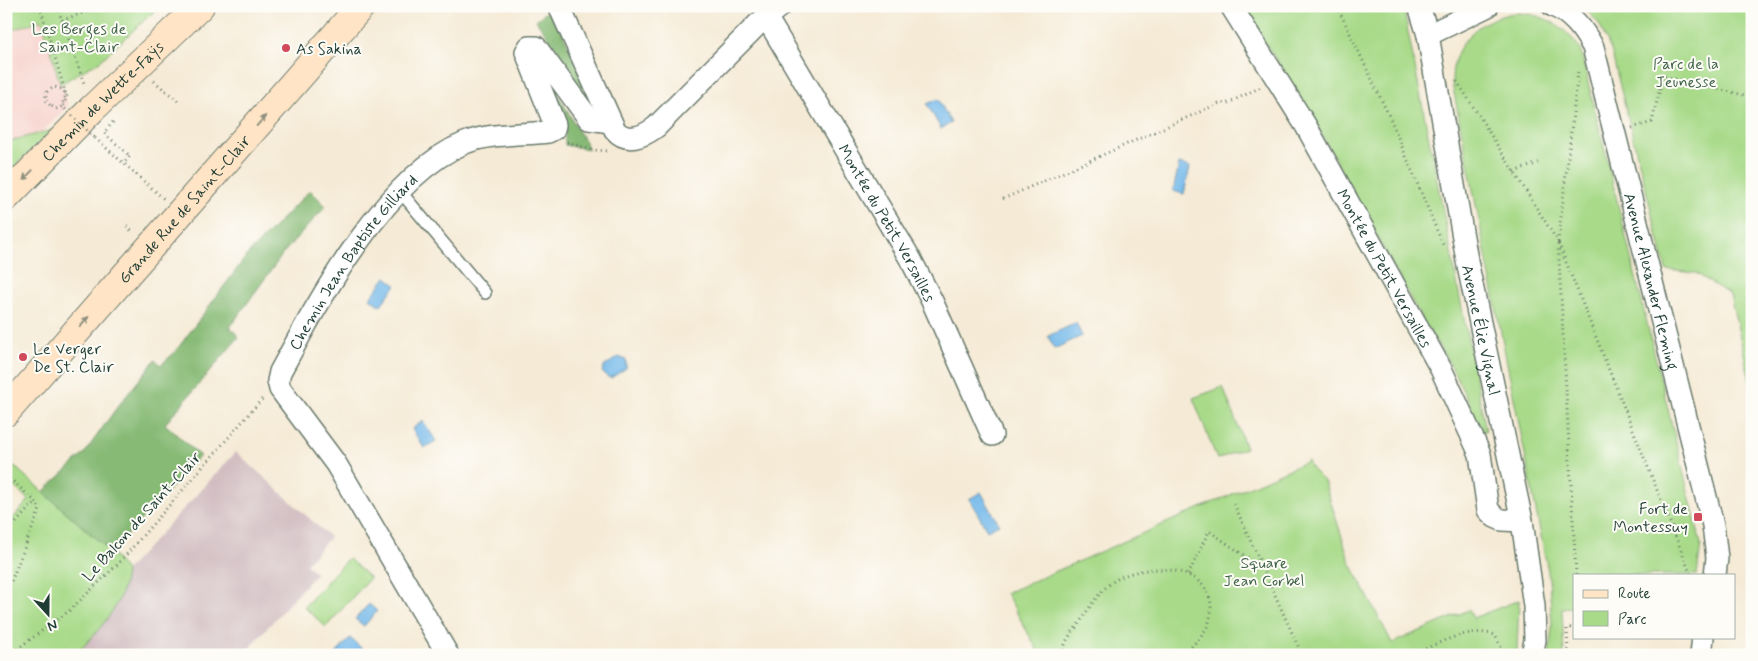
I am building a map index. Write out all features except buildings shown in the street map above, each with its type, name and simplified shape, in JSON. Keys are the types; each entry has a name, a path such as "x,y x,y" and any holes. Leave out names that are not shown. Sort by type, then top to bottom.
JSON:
{"main road":[{"name":"Chemin de Wette-Faÿs","path":"6,197 104,120 200,6"},
{"name":"Grande Rue de Saint-Clair","path":"6,412 140,235 361,6"}],"street":[{"path":"559,6 611,122 619,135 627,138"},
{"name":"Montée du Petit Versailles","path":"1231,6 1306,126 1441,369 1480,454 1488,510 1495,517 1502,520 1522,521"},
{"name":"Avenue Élie Vignal","path":"1418,6 1428,35 1468,266 1522,521 1534,606 1535,640 1532,655"},
{"path":"1428,35 1488,6"},
{"name":"Avenue Alexander Fleming","path":"1553,6 1573,19 1584,30 1593,47 1713,525 1716,550 1715,574"},
{"name":"Montée du Petit Versailles","path":"627,138 635,138 646,134 656,127 773,12 911,260 932,301 992,435"},
{"path":"551,131 555,126 526,52 529,47 536,47 589,119 611,122"},
{"name":"Chemin Jean Baptiste Gilliard","path":"278,381 280,372 298,337 342,265 400,191 435,160 467,142 551,131"},
{"path":"278,381 285,396 336,464 448,655"},
{"path":"1701,655 1703,638"}],"lane":[{"path":"400,191 485,293"}],"path":[{"path":"40,6 66,95 61,107 56,109 50,106 45,99 47,92 54,87 62,89 67,95 63,107 123,164 164,199 158,206"},
{"path":"57,6 104,120 104,133 130,156 123,164"},
{"path":"62,20 104,6"},
{"path":"1336,6 1390,118 1444,249"},
{"path":"1576,574 1558,242 1579,68"},
{"path":"1452,73 1558,242 1691,574"},
{"path":"1631,128 1652,122 1663,76 1752,97"},
{"path":"147,84 152,79 178,101"},
{"path":"1003,199 1220,102 1226,104 1247,95 1276,79"},
{"path":"551,131 558,139 600,150 616,148 627,138"},
{"path":"1514,172 1538,163"},
{"path":"127,226 140,235"},
{"name":"Le Balcon de Saint-Clair","path":"9,655 69,611 118,564 278,381"},
{"path":"6,475 36,502 40,509 6,594"},
{"path":"6,534 36,502"},
{"path":"1234,504 1302,655"},
{"path":"1188,575 1209,531 1262,567"},
{"path":"1064,655 1065,644 1099,594 1110,583 1121,576 1146,568 1162,567 1188,575 1206,591 1211,610 1206,628 1184,655"},
{"path":"1568,655 1567,628 1573,627"},
{"path":"1412,655 1453,637 1477,632 1495,635 1505,655"}],"shaded area":[{"path":"42,20 68,106 42,133 6,142 6,32"},
{"path":"236,452 330,537 306,564 316,573 243,655 76,655 113,611 126,578 126,571"}],"green space":[{"name":"Les Berges de Saint-Clair","path":"6,6 160,6 100,61 60,84 42,20 6,32"},
{"path":"1242,6 1403,6 1486,431 1483,432 1449,362 1419,314 1313,118"},
{"name":"Parc de la Jeunesse","path":"1583,6 1752,6 1752,389 1730,295 1696,273 1666,270 1611,50 1599,24"},
{"path":"551,8 597,107 590,113 565,61 536,20"},
{"path":"1515,13 1544,18 1568,34 1580,49 1701,544 1697,574 1573,574 1573,607 1562,608 1564,655 1549,655 1552,627 1549,577 1452,83 1456,56 1469,35 1489,21"},
{"path":"539,61 589,149 565,145 565,124"},
{"path":"53,130 6,174 6,142"},
{"path":"310,190 326,206 285,251 230,327 239,337 165,424 200,456 111,552 43,492 84,454 115,410 155,360 161,365 175,352 248,254"},
{"path":"1223,387 1246,448 1217,459 1193,398"},
{"path":"6,459 111,552 126,571 124,584 115,606 101,627 76,655 6,655 6,526 29,500 6,480"},
{"name":"Square Jean Corbel","path":"1308,461 1311,468 1324,481 1350,562 1392,643 1469,610 1473,618 1519,600 1517,650 1509,655 1040,655 1006,593"},
{"path":"348,558 370,578 326,627 304,607"}],"water":[{"path":"938,99 951,123 941,129 927,104"},
{"path":"1179,164 1190,167 1184,194 1173,191"},
{"path":"386,277 396,285 380,306 370,298"},
{"path":"1076,323 1082,336 1054,349 1048,336"},
{"path":"619,357 626,360 626,368 611,378 607,377 602,372 604,366"},
{"path":"423,421 436,441 424,448 412,429"},
{"path":"981,492 999,524 987,530 969,499"},
{"path":"369,604 377,611 364,626 355,619"},
{"path":"350,638 369,655 335,655"}],"place":[{"name":"As Sakina","path":"286,48"},
{"name":"Le Verger De St. Clair","path":"23,357"},
{"name":"Fort de Montessuy","path":"1698,517"}]}
